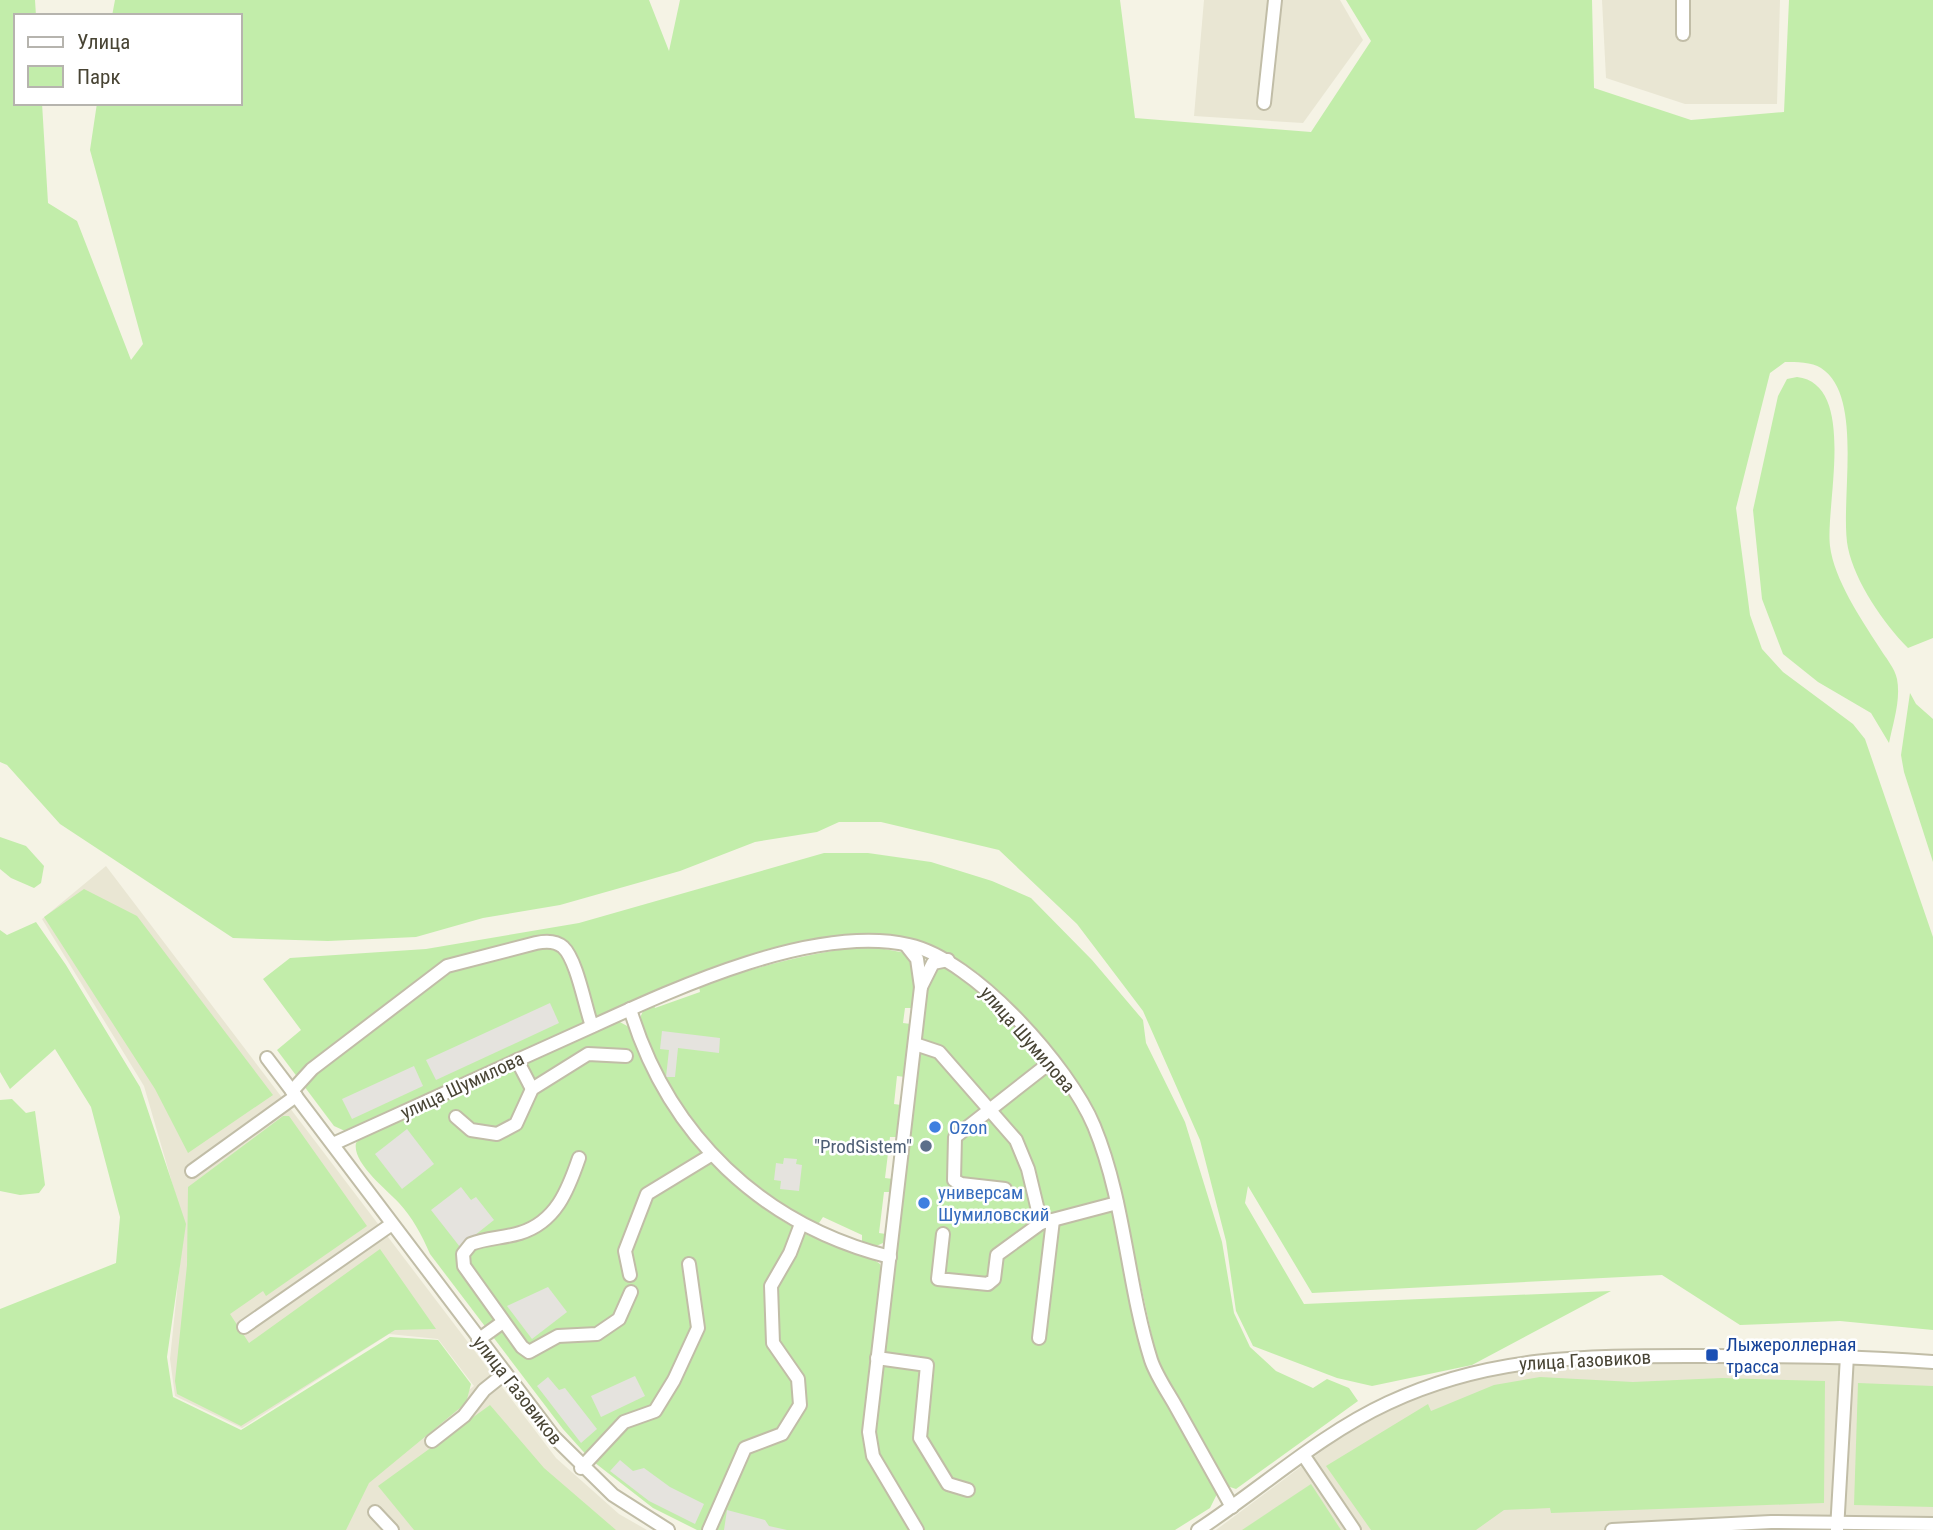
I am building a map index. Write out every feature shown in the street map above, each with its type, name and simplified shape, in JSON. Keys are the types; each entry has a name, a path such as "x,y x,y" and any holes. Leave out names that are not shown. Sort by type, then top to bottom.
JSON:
{"street":[{"path":"1264,103 1275,0"},
{"path":"1683,0 1683,34"},
{"path":"192,1171 294,1093 312,1069 447,966 547,941 563,947 573,963 592,1026"},
{"name":"улица Шумилова","path":"332,1144 683,986 788,953 848,942 900,943 927,950 948,960 983,987 1052,1061 1079,1097 1094,1125 1117,1203 1151,1362 1232,1507"},
{"path":"900,943 913,950 925,965"},
{"path":"917,1530 880,1469 870,1444 869,1425 927,950"},
{"path":"925,965 948,960"},
{"path":"630,1009 660,1086 683,1121 711,1155 755,1195 801,1224 849,1246 890,1258"},
{"path":"915,1044 939,1052 991,1108 1023,1154 1047,1221 1039,1338"},
{"path":"456,1117 471,1130 497,1134 516,1124 532,1089 588,1054 626,1056"},
{"name":"улица Газовиков","path":"267,1058 504,1374 581,1468 613,1495 668,1530"},
{"path":"517,1059 532,1089"},
{"path":"1005,1189 961,1184 952,1176 955,1137 1052,1061"},
{"path":"630,1275 625,1251 648,1194 711,1155"},
{"path":"579,1158 567,1193 550,1216 522,1233 474,1242 465,1250 463,1262 466,1270 524,1349 532,1352 558,1336 597,1334 619,1319 631,1292"},
{"path":"943,1234 938,1279 984,1284 994,1279 997,1255 1047,1221 1117,1203"},
{"path":"244,1326 392,1224"},
{"path":"709,1530 746,1448 782,1434 800,1405 798,1379 773,1343 771,1286 790,1253 801,1224"},
{"path":"581,1468 624,1422 655,1411 674,1380 698,1328 690,1264"},
{"path":"478,1340 503,1322"},
{"name":"улица Газовиков","path":"1198,1530 1304,1456 1385,1404 1451,1378 1497,1366 1591,1356 1847,1356 1933,1362"},
{"path":"1837,1525 1847,1356"},
{"path":"877,1359 927,1365 920,1438 948,1484 968,1490"},
{"path":"432,1441 464,1416 484,1390 504,1374"},
{"path":"1304,1456 1354,1530"},
{"path":"375,1512 392,1530"},
{"path":"1612,1530 1933,1524"}],"shaded area":[{"path":"1204,0 1340,0 1363,40 1303,123 1194,116"},
{"path":"1602,0 1780,0 1777,104 1685,104 1606,78"},
{"path":"106,866 556,1458 619,1514 647,1530 334,1530 315,1510 474,1386 438,1339 389,1334 242,1428 175,1396 170,1359 184,1224 144,1086 42,919"},
{"path":"550,1003 559,1023 436,1080 426,1060"},
{"path":"662,1031 720,1038 719,1053 678,1048 675,1077 666,1077 669,1050 660,1049"},
{"path":"414,1066 423,1086 352,1119 342,1099"},
{"path":"407,1129 434,1164 402,1189 375,1154"},
{"path":"784,1158 797,1159 796,1164 802,1165 799,1191 780,1189 781,1181 774,1180 776,1163 783,1164"},
{"path":"461,1187 471,1200 476,1197 494,1220 460,1247 431,1210"},
{"path":"548,1287 567,1312 532,1339 507,1306"},
{"path":"1842,1361 1933,1367 1933,1530 1216,1530 1366,1418 1455,1382 1536,1364"},
{"path":"635,1376 645,1396 601,1417 591,1396"},
{"path":"548,1377 559,1390 565,1388 597,1429 581,1443 537,1386"},
{"path":"620,1460 633,1471 644,1468 670,1487 704,1504 695,1524 649,1501 610,1471"},
{"path":"727,1510 765,1520 769,1526 787,1530 724,1530"}],"green space":[{"path":"0,0 35,0 36,14 14,14 14,105 42,105 48,203 77,221 131,360 143,344 90,150 97,105 242,105 242,14 112,14 115,0 649,0 669,51 680,0 1120,0 1135,118 1311,132 1371,41 1346,0 1592,0 1594,88 1691,120 1784,112 1789,0 1933,0 1933,638 1908,648 1880,615 1857,575 1848,548 1846,528 1848,452 1843,402 1834,382 1821,368 1809,363 1785,362 1770,373 1736,508 1750,615 1762,649 1783,672 1853,724 1865,739 1933,937 1933,1330 1840,1321 1740,1325 1662,1275 1312,1293 1248,1186 1245,1203 1304,1304 1611,1291 1472,1365 1372,1386 1337,1378 1253,1346 1236,1311 1226,1241 1200,1140 1143,1011 1077,924 999,850 881,822 839,822 817,832 755,842 680,871 560,905 483,918 416,937 328,941 233,938 60,824 7,765 0,762"},
{"path":"1797,377 1816,385 1827,401 1833,423 1830,546 1837,572 1849,598 1896,675 1897,703 1889,743 1871,713 1818,682 1783,654 1762,599 1753,510 1778,396 1787,379"},
{"path":"1910,693 1916,704 1933,719 1933,862 1901,755"},
{"path":"0,837 26,846 44,866 41,883 34,888 11,878 0,869"},
{"path":"824,853 868,853 931,862 992,881 1031,898 1092,960 1143,1020 1146,1043 1185,1122 1222,1242 1234,1313 1250,1347 1276,1371 1313,1388 1327,1379 1349,1388 1358,1401 1236,1489 1227,1486 1157,1360 1123,1202 1099,1123 1007,1001 978,973 929,945 868,934 837,937 730,964 669,985 345,1131 334,1126 277,1050 301,1030 263,979 290,958 426,949 579,923"},
{"path":"84,889 137,916 273,1095 188,1153 155,1089 44,917"},
{"path":"36,922 66,965 140,1087 186,1224 167,1357 173,1397 241,1430 390,1337 438,1340 471,1384 466,1403 369,1483 346,1530 0,1530 0,1309 116,1263 120,1217 91,1107 55,1049 10,1089 0,1072 0,930 7,935"},
{"path":"868,946 906,953 914,972 915,986 913,1008 905,1008 903,1023 911,1024 905,1077 897,1076 894,1104 901,1105 898,1137 890,1137 885,1178 893,1179 891,1192 884,1192 879,1233 886,1234 883,1243 874,1247 862,1243 862,1235 823,1217 817,1226 784,1206 730,1163 688,1114 670,1085 640,1018 643,1011 654,1005 655,1008 700,992 699,986 720,979 804,957"},
{"path":"942,964 970,982 999,1009 1055,1073 1089,1127 1112,1205 1146,1364 1217,1494 1210,1508 1175,1530 923,1530 878,1454 874,1432 926,989 936,968"},
{"path":"618,1021 629,1027 658,1091 677,1120 721,1173 747,1196 806,1234 866,1256 880,1264 882,1272 864,1417 864,1446 874,1472 910,1530 697,1530 653,1508 590,1459 563,1429 430,1254 408,1214 359,1159 356,1143 361,1137"},
{"path":"12,1099 26,1113 35,1111 45,1185 39,1193 20,1195 0,1191 0,1100"},
{"path":"283,1116 289,1116 367,1226 266,1296 263,1291 230,1314 249,1343 380,1249 436,1329 395,1330 241,1426 177,1394 175,1381 187,1265 188,1187"},
{"path":"1540,1377 1633,1382 1721,1378 1825,1381 1824,1503 1551,1513 1550,1508 1504,1510 1476,1530 1371,1530 1326,1466 1428,1404 1431,1411 1494,1385"},
{"path":"1858,1383 1933,1386 1933,1507 1854,1505"},
{"path":"490,1405 544,1468 616,1530 414,1530 378,1486"},
{"path":"1311,1484 1341,1530 1242,1530"}],"place":[{"name":"Ozon","path":"935,1127"},
{"name":"\"ProdSistem\"","path":"926,1146"},
{"name":"универсам Шумиловский","path":"924,1203"},
{"name":"Лыжероллерная трасса","path":"1712,1355"}]}
